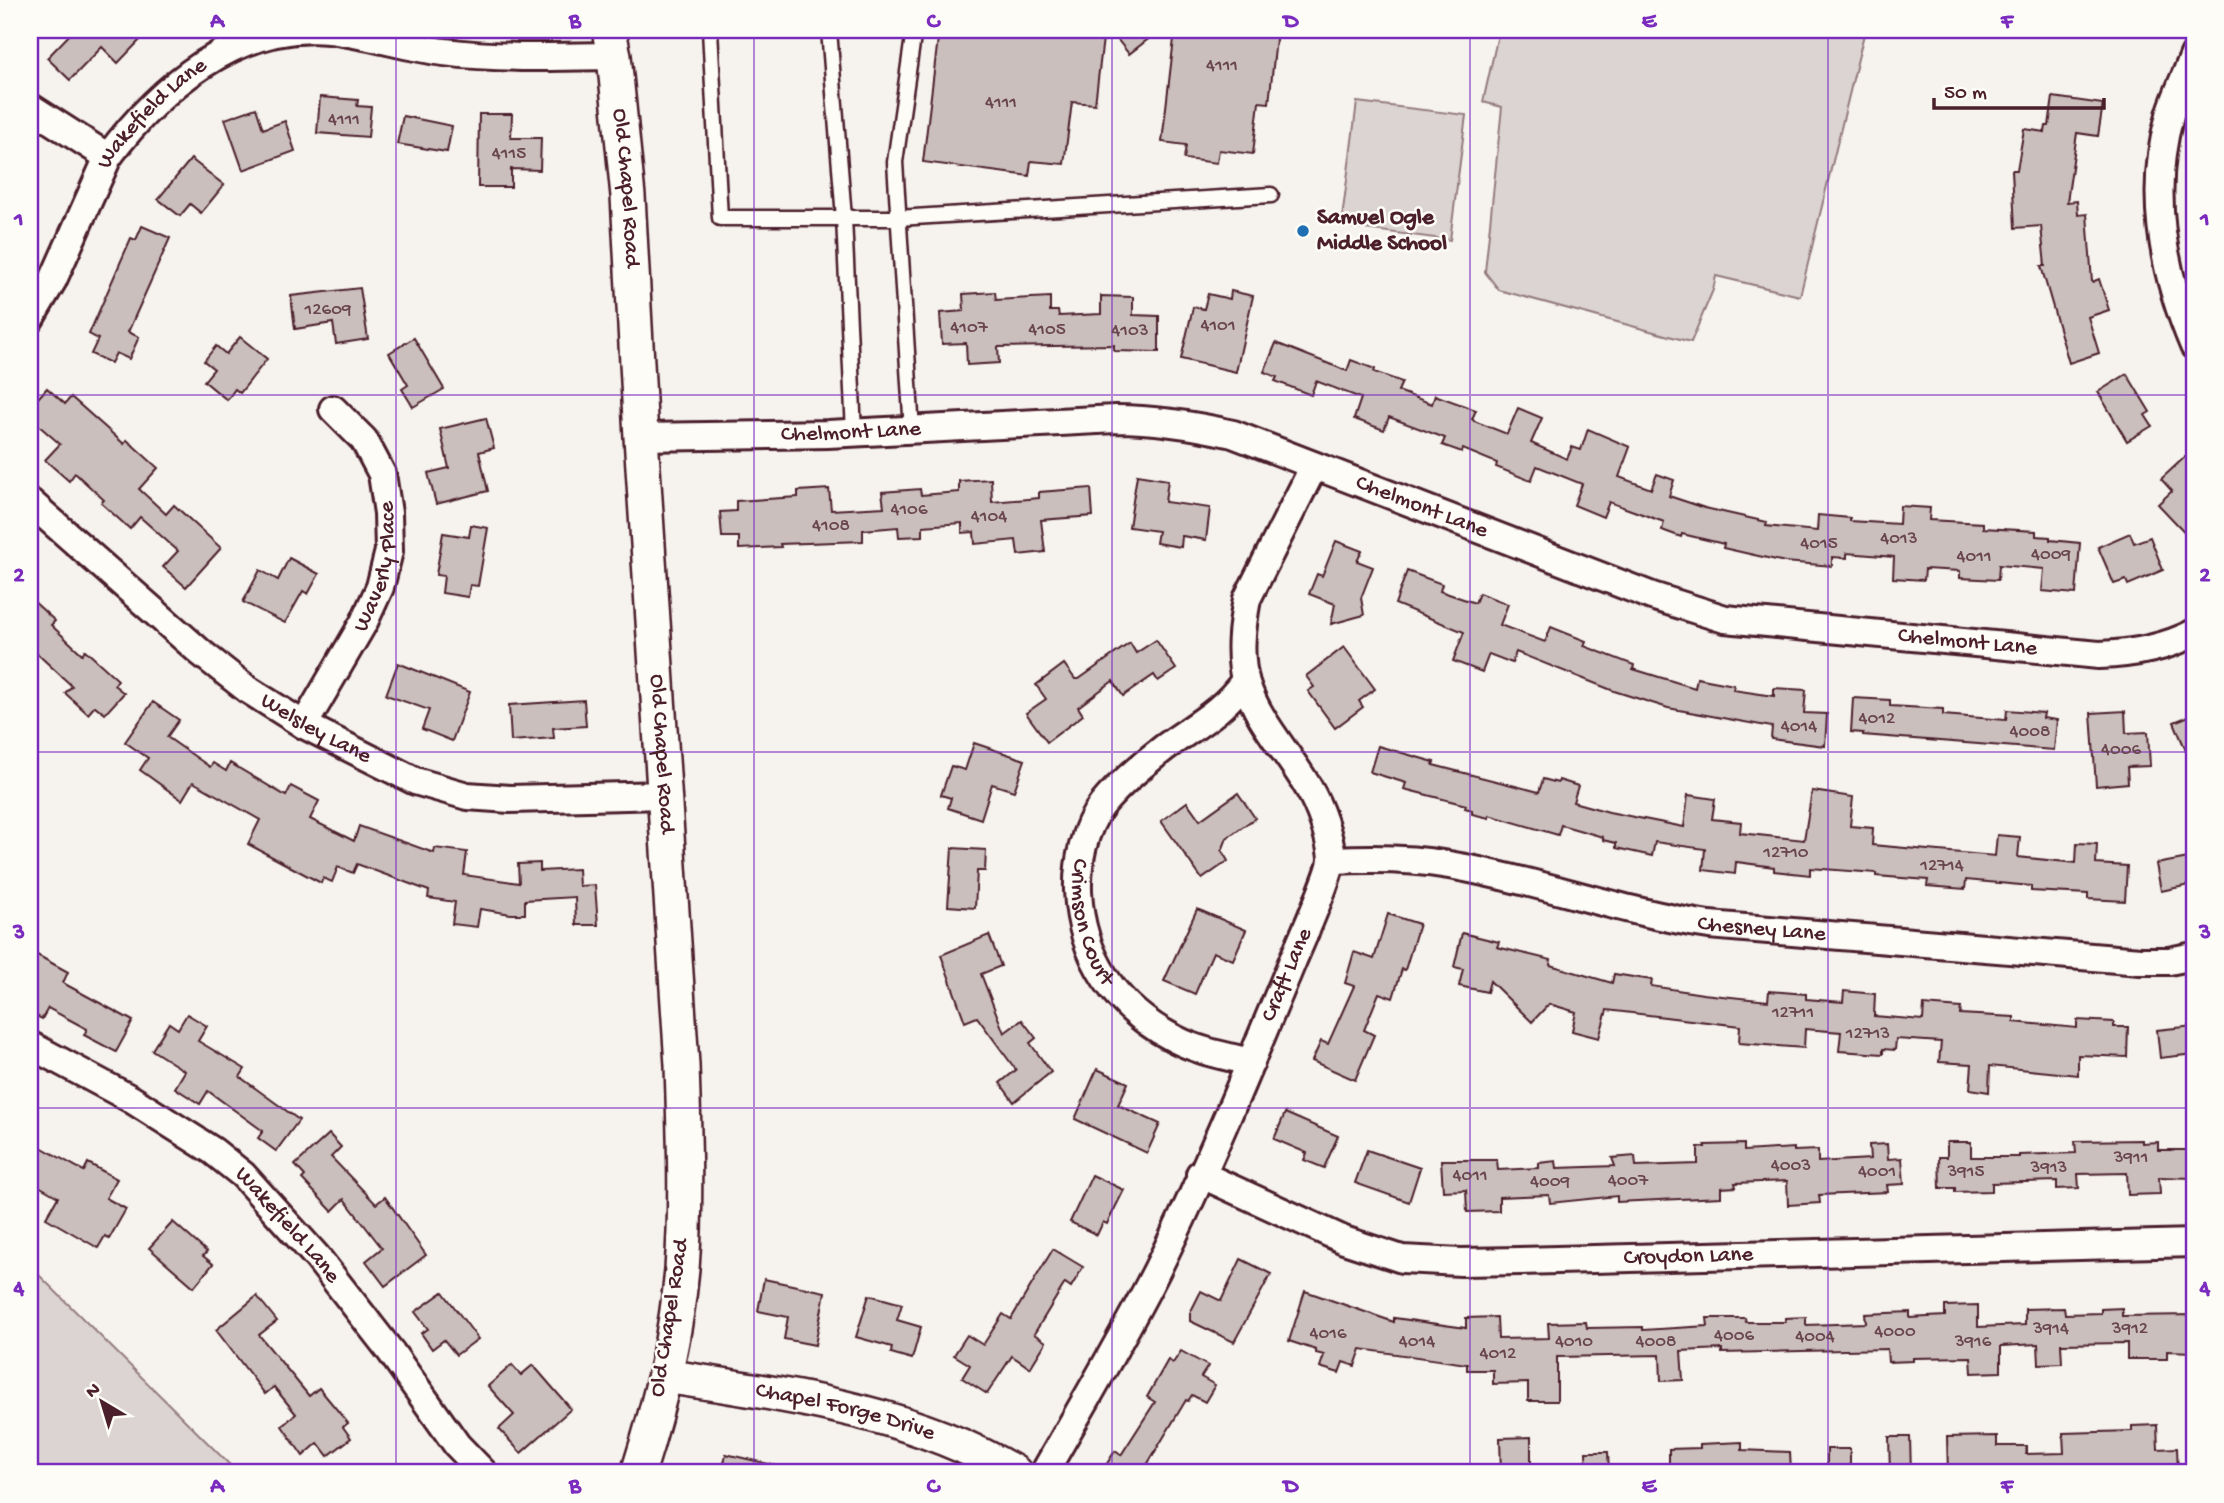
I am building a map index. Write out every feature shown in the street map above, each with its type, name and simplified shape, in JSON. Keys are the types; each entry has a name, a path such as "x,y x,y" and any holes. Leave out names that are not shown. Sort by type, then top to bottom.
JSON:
{"street":[{"name":"Wakefield Lane","path":"30,319 53,280 107,157 147,109 181,79 245,41 268,34 328,30 443,52 504,57 612,43"},
{"name":"Old Chapel Road","path":"612,43 628,196 682,1065 685,1155 681,1272 665,1376 638,1473"},
{"path":"2194,55 2170,115 2163,149 2160,187 2161,222 2168,272 2181,316 2194,346"},
{"path":"30,107 107,157"},
{"name":"Waverly Place","path":"304,725 364,622 380,587 389,551 388,513 382,474 364,440 333,409"},
{"name":"Chelmont Lane","path":"641,437 854,433 1152,419 1233,434 1640,592 1725,619 2099,655 2125,654 2147,649 2183,639 2194,633"},
{"path":"1314,466 1247,599 1241,641 1245,680 1265,722 1309,789 1322,818 1333,860"},
{"name":"Welsley Lane","path":"30,502 200,652 247,689 304,725 415,781 467,796 510,799 665,795"},
{"name":"Crimson Court","path":"1245,680 1224,706 1165,748 1116,789 1099,808 1090,827 1078,873 1079,903 1085,936 1112,989 1150,1024 1177,1040 1214,1054 1251,1062"},
{"name":"Chesney Lane","path":"1333,860 1375,858 1450,865 1648,914 1709,925 2140,961 2169,961 2194,956"},
{"name":"Craft Lane","path":"1044,1473 1155,1273 1251,1062 1333,860"},
{"name":"Wakefield Lane","path":"30,1045 131,1099 213,1151 243,1175 317,1257 391,1352 457,1444 484,1473"},
{"name":"Croydon Lane","path":"1200,1174 1344,1240 1402,1259 1423,1261 1520,1261 2194,1243"},
{"name":"Chapel Forge Drive","path":"665,1376 777,1394 888,1418 964,1446 1015,1473"}],"lane":[{"path":"710,30 720,218 898,218 1271,195"},
{"path":"829,30 845,218 854,433"},
{"path":"912,430 895,162 914,30"}],"shaded area":[{"path":"1499,30 1865,30 1800,296 1716,276 1713,290 1691,342 1499,290 1485,272 1502,107 1483,102"},
{"path":"1357,102 1466,115 1450,240 1341,226"},
{"path":"30,1269 36,1272 238,1473 30,1473"}],"building":[{"path":"74,30 131,30 141,39 118,63 102,47 70,80 47,58"},
{"path":"939,30 1104,30 1095,104 1072,102 1064,164 1031,161 1029,176 923,162"},
{"path":"1110,30 1160,30 1129,54"},
{"path":"1175,30 1277,30 1269,103 1259,102 1253,154 1219,150 1217,163 1184,159 1186,145 1162,142"},
{"path":"320,97 358,100 357,106 371,107 368,137 317,133"},
{"path":"2053,97 2103,104 2098,136 2077,133 2067,202 2077,201 2078,215 2087,214 2092,282 2099,279 2109,310 2088,317 2099,353 2069,363 2041,266 2045,266 2041,226 2015,228 2012,170 2017,170 2024,129 2045,132 2046,126 2049,126"},
{"path":"256,108 263,129 285,121 295,151 243,170 225,119"},
{"path":"479,114 512,114 511,138 541,138 540,170 511,169 511,187 478,187"},
{"path":"403,116 452,126 447,152 397,144"},
{"path":"191,159 224,185 201,213 190,204 180,216 158,199"},
{"path":"142,226 170,238 128,332 139,337 129,359 116,353 111,363 91,354 98,339 89,334 131,238 136,240"},
{"path":"360,288 368,339 336,344 333,323 295,329 291,296"},
{"path":"1231,291 1253,296 1236,372 1181,359 1193,307 1204,309 1208,294 1230,299"},
{"path":"995,292 996,300 1050,297 1050,311 1058,311 1059,316 1101,314 1101,296 1133,297 1133,315 1159,316 1159,352 1114,351 1114,345 998,347 999,363 967,365 966,343 942,344 940,313 964,311 963,294"},
{"path":"240,337 267,359 240,393 235,389 227,400 204,381 214,369 204,361 216,346 226,354"},
{"path":"414,338 444,389 413,407 402,389 408,385 389,353"},
{"path":"1276,343 1347,371 1351,360 1375,369 1374,372 1402,382 1398,391 1432,404 1435,395 1476,410 1472,419 1474,421 1507,434 1518,408 1542,418 1531,443 1567,459 1572,447 1581,450 1588,429 1630,447 1619,477 1651,489 1657,474 1674,480 1669,496 1705,508 1767,522 1766,526 1817,531 1818,515 1850,518 1850,521 1899,524 1900,506 1930,508 1929,520 1983,523 1983,528 2036,531 2036,536 2050,537 2050,540 2080,543 2076,594 2042,591 2044,569 1999,565 1998,580 1960,578 1960,571 1925,569 1924,580 1893,578 1894,557 1847,553 1847,558 1832,557 1832,566 1785,562 1723,548 1724,544 1682,534 1681,537 1662,530 1664,522 1609,502 1603,517 1574,505 1582,484 1537,466 1531,481 1496,467 1497,463 1463,449 1462,452 1442,445 1445,438 1389,417 1384,430 1354,419 1361,398 1316,381 1311,395 1275,381 1277,377 1264,372"},
{"path":"2127,374 2150,412 2145,415 2152,426 2127,441 2098,392"},
{"path":"47,388 65,404 71,397 124,444 127,440 158,468 139,489 166,514 174,505 221,548 186,587 163,567 178,551 140,517 130,529 101,503 104,500 75,473 69,481 45,460 60,444 30,418 30,407"},
{"path":"486,418 494,448 479,452 488,491 436,504 428,473 449,468 440,429"},
{"path":"2186,456 2194,465 2194,542 2158,504 2172,491 2161,479"},
{"path":"1137,475 1168,480 1165,502 1210,508 1206,540 1182,536 1181,547 1156,543 1158,531 1129,527"},
{"path":"991,479 992,502 1039,498 1039,492 1091,488 1093,516 1041,520 1045,552 1018,555 1016,540 975,544 974,532 962,533 962,523 923,526 923,536 899,537 898,527 863,530 863,541 780,544 781,547 739,549 739,537 722,537 720,512 736,511 736,501 798,497 798,491 829,489 831,510 884,507 882,492 920,489 921,495 959,492 959,481"},
{"path":"471,525 488,528 478,586 470,585 468,597 442,593 444,576 436,575 443,533 469,537"},
{"path":"2130,533 2134,543 2150,537 2163,570 2128,585 2126,580 2114,584 2098,547"},
{"path":"1336,541 1362,551 1357,561 1373,567 1361,598 1364,615 1331,624 1335,604 1309,594 1317,574 1322,576"},
{"path":"289,558 319,574 308,594 303,591 285,623 243,602 260,570 278,580"},
{"path":"1407,571 1442,584 1440,591 1475,603 1479,593 1508,604 1500,625 1545,642 1551,627 1586,641 1584,646 1634,665 1633,669 1695,688 1697,678 1734,685 1733,690 1774,696 1774,688 1806,690 1804,713 1827,714 1825,746 1771,739 1772,727 1668,708 1614,691 1516,652 1512,663 1489,654 1482,672 1453,661 1464,632 1395,604"},
{"path":"30,598 55,621 51,625 82,654 85,650 118,680 114,685 124,693 105,714 95,706 88,714 65,693 72,686 30,647"},
{"path":"1156,640 1176,669 1158,681 1154,675 1123,696 1113,681 1078,707 1083,715 1047,742 1026,713 1046,699 1036,685 1064,664 1075,679 1079,679 1130,643 1136,653"},
{"path":"1344,647 1375,689 1359,701 1363,707 1335,728 1308,691 1314,687 1306,676"},
{"path":"398,663 470,692 452,741 422,729 429,710 386,695"},
{"path":"1853,698 1890,700 1890,706 1943,709 1943,715 2006,720 2007,710 2044,713 2043,718 2057,720 2054,750 1851,732"},
{"path":"584,700 586,726 553,728 554,738 511,741 509,705"},
{"path":"153,702 179,720 167,737 210,767 213,763 226,771 230,763 286,796 291,786 319,801 310,819 354,841 359,826 434,853 435,848 467,852 464,875 519,883 518,864 540,863 540,871 578,869 579,886 595,885 598,925 576,925 575,897 525,900 525,914 480,909 477,927 452,924 455,902 428,898 429,891 357,864 353,873 338,867 332,882 323,878 321,883 248,844 260,820 193,782 182,800 140,770 148,758 125,742"},
{"path":"2125,711 2126,733 2148,732 2150,766 2127,767 2128,783 2096,786 2091,713"},
{"path":"2194,714 2194,770 2174,722"},
{"path":"974,743 1025,760 1014,791 992,784 981,819 948,808 951,798 941,795 951,766 965,770"},
{"path":"1378,746 1434,762 1433,765 1539,792 1543,779 1558,783 1559,780 1578,786 1573,802 1684,827 1688,795 1715,799 1712,819 1741,822 1740,833 1804,840 1812,791 1853,797 1850,826 1873,828 1872,845 1995,856 1997,835 2020,837 2018,857 2076,863 2077,843 2097,844 2096,864 2127,866 2125,901 2088,899 2088,894 2031,891 2031,886 1966,880 1965,889 1927,886 1928,880 1876,876 1876,873 1810,868 1810,875 1774,871 1774,867 1736,862 1735,874 1703,870 1705,849 1655,842 1652,856 1616,848 1616,843 1603,840 1603,837 1561,825 1558,835 1489,815 1489,818 1472,814 1472,810 1465,808 1466,805 1404,789 1406,783 1370,772"},
{"path":"1238,793 1255,818 1227,838 1222,851 1228,861 1202,879 1161,821 1187,802 1200,820"},
{"path":"952,848 986,850 985,871 977,871 975,908 948,906"},
{"path":"2194,857 2194,884 2161,891 2156,864"},
{"path":"1197,909 1246,930 1233,960 1213,952 1195,994 1164,981"},
{"path":"1388,914 1419,924 1393,998 1379,993 1364,1030 1374,1035 1355,1080 1312,1061 1321,1041 1328,1044 1354,986 1345,983 1354,952 1374,959"},
{"path":"1462,933 1499,942 1497,947 1551,960 1550,965 1612,983 1614,974 1652,980 1651,986 1768,1001 1769,991 1806,994 1806,999 1843,1002 1844,991 1875,994 1874,1016 1923,1020 1924,1005 1961,1008 1960,1014 2014,1017 2014,1022 2077,1028 2077,1020 2114,1022 2114,1027 2128,1027 2127,1057 2078,1055 2078,1075 1990,1066 1989,1092 1970,1089 1972,1064 1939,1062 1941,1042 1896,1039 1895,1050 1883,1049 1883,1054 1839,1051 1841,1032 1805,1029 1804,1048 1739,1043 1740,1026 1607,1010 1599,1038 1572,1031 1576,1012 1549,1004 1532,1022 1490,981 1487,992 1459,986 1463,969 1454,967"},
{"path":"989,935 1001,966 981,974 1004,1033 1022,1020 1036,1038 1030,1043 1051,1072 1014,1102 1000,1083 1016,1070 977,1017 965,1022 941,955"},
{"path":"30,951 68,972 63,983 133,1021 116,1052 84,1035 87,1029 48,1008 42,1019 30,1013"},
{"path":"187,1014 207,1026 198,1041 245,1069 240,1077 299,1120 276,1151 258,1138 263,1131 208,1091 200,1104 175,1088 185,1071 152,1050 169,1023 178,1029"},
{"path":"2194,1026 2194,1054 2160,1058 2157,1030"},
{"path":"1097,1069 1128,1083 1118,1105 1160,1124 1147,1153 1075,1119"},
{"path":"1285,1113 1338,1136 1324,1168 1304,1160 1307,1153 1274,1139"},
{"path":"329,1134 341,1147 331,1157 376,1204 385,1197 426,1255 385,1286 366,1261 382,1248 344,1199 332,1211 302,1179 305,1176 295,1165"},
{"path":"2142,1140 2142,1143 2158,1142 2158,1150 2194,1150 2194,1178 2159,1177 2160,1194 2128,1195 2127,1173 2078,1174 2079,1188 2057,1189 2057,1181 1992,1183 1992,1191 1955,1192 1955,1188 1940,1188 1939,1157 1947,1157 1947,1142 1971,1142 1971,1157 2019,1157 2076,1153 2075,1141"},
{"path":"30,1141 84,1171 88,1163 117,1179 106,1198 126,1209 109,1239 105,1236 98,1248 46,1218 58,1197 30,1181"},
{"path":"1744,1144 1744,1151 1794,1148 1794,1151 1818,1150 1818,1162 1870,1159 1869,1145 1887,1144 1888,1159 1902,1158 1904,1184 1887,1185 1888,1192 1819,1195 1820,1203 1788,1205 1787,1181 1735,1183 1736,1187 1721,1188 1721,1197 1617,1202 1617,1196 1550,1203 1549,1195 1499,1197 1499,1211 1467,1212 1466,1190 1443,1191 1441,1160 1497,1160 1498,1170 1539,1168 1539,1163 1556,1161 1557,1168 1615,1166 1612,1158 1635,1156 1636,1166 1698,1164 1698,1147"},
{"path":"1367,1150 1420,1168 1409,1202 1355,1183"},
{"path":"1092,1175 1124,1190 1107,1224 1103,1222 1097,1235 1070,1222"},
{"path":"173,1222 207,1252 203,1256 213,1264 194,1287 149,1248"},
{"path":"1053,1249 1083,1267 1071,1287 1065,1283 1034,1334 1046,1342 1030,1368 1012,1356 987,1394 962,1378 970,1365 954,1355 967,1335 983,1345 1003,1314 1011,1319"},
{"path":"1241,1259 1271,1274 1234,1342 1190,1321 1190,1313 1201,1291 1221,1301"},
{"path":"764,1279 825,1292 815,1345 784,1339 788,1317 758,1311"},
{"path":"1305,1291 1394,1322 1394,1318 1466,1328 1466,1318 1497,1317 1498,1339 1549,1338 1548,1323 1586,1322 1587,1328 1643,1327 1643,1330 1708,1326 1707,1318 1785,1322 1785,1318 1806,1317 1806,1325 1866,1323 1865,1314 1910,1312 1910,1318 1945,1316 1945,1306 1978,1305 1978,1327 2025,1325 2025,1309 2064,1308 2065,1314 2101,1313 2101,1309 2122,1308 2122,1316 2194,1315 2194,1352 2167,1351 2167,1359 2127,1359 2127,1343 2061,1344 2062,1363 2039,1364 2038,1344 2001,1346 2001,1372 1972,1373 1971,1357 1913,1358 1913,1361 1888,1362 1887,1349 1722,1353 1722,1349 1681,1351 1683,1380 1661,1381 1660,1355 1557,1357 1557,1401 1528,1401 1528,1383 1493,1384 1493,1370 1467,1370 1467,1364 1361,1349 1355,1366 1343,1362 1339,1373 1320,1367 1324,1355 1289,1341"},
{"path":"443,1292 478,1339 456,1355 444,1340 432,1349 421,1333 428,1329 415,1312"},
{"path":"869,1295 902,1304 897,1320 921,1327 912,1359 891,1353 892,1347 856,1337"},
{"path":"257,1296 277,1321 259,1335 309,1396 319,1388 348,1423 343,1427 351,1438 328,1456 318,1443 303,1456 282,1426 296,1414 274,1387 265,1394 216,1330"},
{"path":"1181,1351 1208,1366 1201,1377 1215,1385 1205,1402 1192,1395 1186,1400 1144,1470 1149,1473 1101,1473 1115,1451 1121,1455 1155,1402 1147,1397 1168,1360 1173,1363"},
{"path":"512,1365 521,1375 533,1365 571,1409 521,1453 499,1429 514,1415 488,1386"},
{"path":"2157,1425 2158,1449 2177,1448 2178,1473 1948,1473 1947,1437 1997,1436 1997,1446 2026,1446 2026,1454 2064,1453 2063,1433 2132,1431 2132,1426"},
{"path":"1531,1437 1531,1473 1501,1473 1500,1438"},
{"path":"1889,1437 1910,1437 1911,1473 1890,1473"},
{"path":"1742,1442 1742,1450 1790,1452 1791,1473 1669,1473 1669,1449"},
{"path":"1827,1449 1850,1449 1850,1473 1827,1473"},
{"path":"1586,1452 1608,1452 1609,1473 1587,1473"},
{"path":"726,1454 777,1466 777,1473 722,1473"}],"place":[{"name":"Samuel Ogle Middle School","path":"1303,231"}]}
